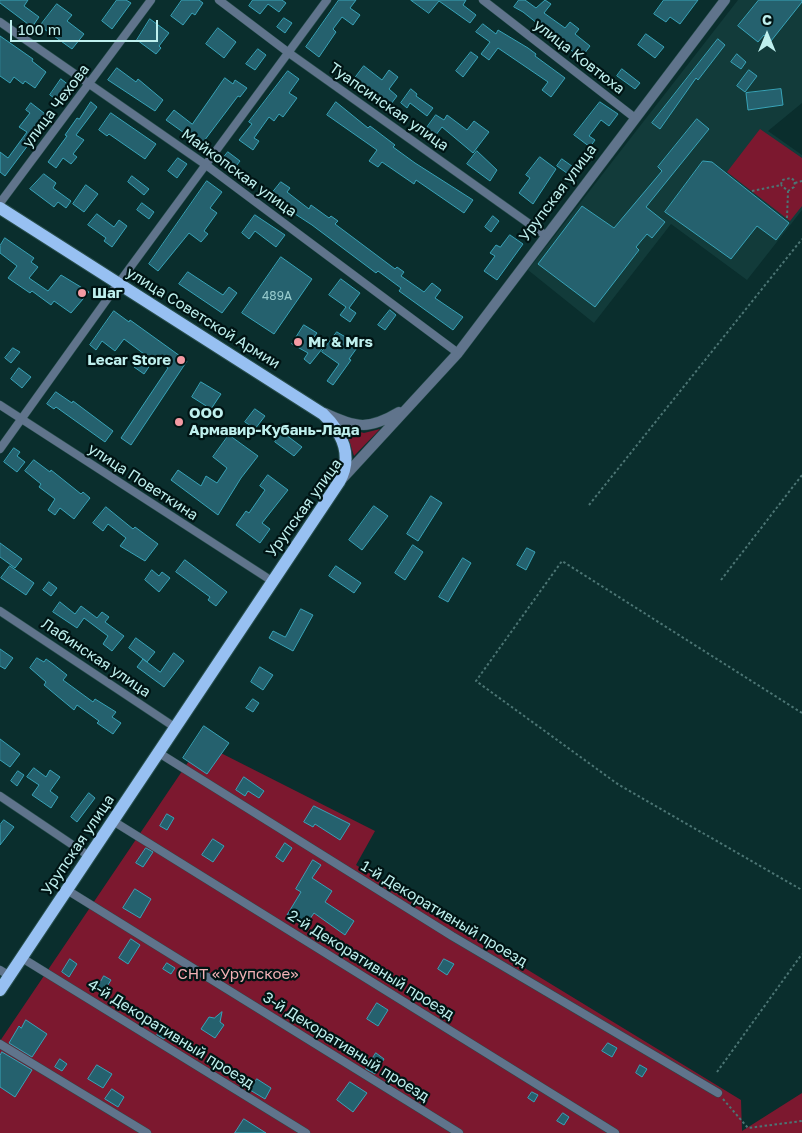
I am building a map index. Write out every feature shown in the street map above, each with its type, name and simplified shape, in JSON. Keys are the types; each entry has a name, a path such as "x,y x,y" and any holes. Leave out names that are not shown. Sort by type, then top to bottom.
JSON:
{"main road":[{"name":"улица Советской Армии","path":"0,208 310,406 332,423 344,442 346,467 339,482"},
{"name":"Урупская улица","path":"0,990 5,973 22,958 339,482"}],"street":[{"name":"улица Чехова","path":"0,204 151,0"},
{"name":"Туапсинская улица","path":"219,0 289,53 545,235"},
{"path":"0,449 118,284 327,0"},
{"name":"улица Ковтюха","path":"483,0 635,118"},
{"name":"Урупская улица","path":"339,482 458,353 545,235 725,0"},
{"name":"Майкопская улица","path":"0,22 91,83 206,165 458,353"},
{"path":"310,406 342,422 358,426 368,426 389,418 414,401"},
{"name":"улица Поветкина","path":"0,405 272,581"},
{"name":"Лабинская улица","path":"0,611 176,728"},
{"name":"1-й Декоративный проезд","path":"159,753 452,936 718,1093"},
{"path":"0,796 89,856"},
{"name":"2-й Декоративный проезд","path":"113,821 615,1133"},
{"name":"3-й Декоративный проезд","path":"67,890 458,1133"},
{"name":"4-й Декоративный проезд","path":"22,958 306,1133"},
{"path":"0,1044 147,1133"}],"path":[{"path":"781,185 782,180 786,177 791,178 795,183"},
{"path":"788,190 794,187 795,183 802,181"},
{"path":"752,191 781,185 788,190"},
{"path":"787,218 788,190"},
{"path":"589,505 802,239"},
{"path":"721,580 802,475"},
{"path":"802,708 801,712 562,561 476,681 619,784 802,890"},
{"path":"717,1072 802,954"},
{"path":"718,1093 748,1128 802,1122"}],"shaded area":[{"path":"738,0 802,0 802,103 768,131 802,155 802,210 747,280 671,224 594,323 528,270"}],"green space":[{"path":"760,129 802,158 802,206 790,221 727,172"},
{"path":"345,428 364,433 380,429 354,456"},
{"name":"СНТ «Урупское»","path":"201,743 375,831 356,865 741,1100 742,1131 802,1093 802,1133 0,1133 0,1041"}],"building":[{"path":"0,0 28,0 24,6 39,17 32,27 0,3"},
{"path":"117,0 126,0 131,3 112,29 102,21"},
{"path":"182,0 199,0 203,3 195,15 192,13 183,25 171,16"},
{"path":"253,0 282,0 286,3 279,12 268,4 260,14 249,6"},
{"path":"339,0 356,0 350,8 360,15 353,25 342,17 333,29 336,32 319,57 306,47"},
{"path":"411,0 466,0 463,5 476,15 470,23 439,1 429,13"},
{"path":"519,0 525,0 536,8 545,0 551,4 544,13 565,28 570,22 579,29 575,34 590,46 581,58 514,7"},
{"path":"664,0 698,0 680,24 670,17 666,22 654,14"},
{"path":"759,0 802,0 802,2 771,41 764,35 758,42 738,26"},
{"path":"57,4 72,15 67,21 84,34 72,49 40,26"},
{"path":"284,18 292,23 285,33 277,27"},
{"path":"150,19 169,33 159,46 161,48 156,54 137,40"},
{"path":"483,24 496,34 498,30 528,48 536,54 535,56 565,78 551,97 542,90 548,82 498,48 489,60 481,54 490,42 476,32"},
{"path":"218,28 236,42 224,58 206,44"},
{"path":"646,34 664,47 655,58 638,45"},
{"path":"0,36 33,59 32,61 46,72 35,88 25,81 23,84 14,77 10,83 0,76"},
{"path":"718,39 725,45 698,80 696,78 660,129 652,123"},
{"path":"258,49 266,55 255,70 246,64"},
{"path":"471,52 478,57 463,77 456,71"},
{"path":"737,54 746,62 741,69 731,62"},
{"path":"364,66 382,80 389,70 398,77 389,89 397,96 388,108 352,82"},
{"path":"117,68 136,82 138,79 163,100 155,111 108,80"},
{"path":"622,69 640,83 635,89 617,76"},
{"path":"749,70 757,76 745,92 737,86"},
{"path":"288,71 299,79 289,93 297,98 283,117 279,114 274,121 269,117 254,138 259,141 253,150 239,140 252,124 249,122"},
{"path":"225,78 233,84 235,80 247,88 240,97 238,96 201,145 166,120 174,110 192,124"},
{"path":"61,79 70,86 58,101 50,95"},
{"path":"411,89 417,94 416,96 433,108 427,116 410,103 407,108 401,103"},
{"path":"781,89 783,105 748,110 746,93"},
{"path":"91,102 97,107 76,135 84,140 73,154 77,157 71,164 63,158 56,168 48,162 67,136 65,135 77,118 79,119"},
{"path":"336,102 368,128 370,126 395,145 393,147 415,163 473,200 464,213 416,180 414,184 382,162 378,167 369,161 377,150 327,115"},
{"path":"600,102 618,114 609,126 601,120 589,136 595,140 590,147 574,135"},
{"path":"31,103 49,117 5,176 0,172 0,152 8,158 27,132 19,127 30,113 26,110"},
{"path":"111,113 156,144 145,159 109,134 107,136 99,130"},
{"path":"436,115 444,120 447,115 467,130 474,121 489,132 473,153 442,127 432,140 423,133"},
{"path":"697,119 709,129 646,207 665,222 652,238 647,234 636,247 639,250 595,307 538,264 582,206 614,228 662,171 658,167"},
{"path":"477,151 497,170 490,181 467,164"},
{"path":"228,152 240,161 233,170 221,161"},
{"path":"540,157 556,169 533,204 519,193 530,178 526,175"},
{"path":"178,158 187,164 177,178 168,171"},
{"path":"562,159 576,169 571,176 557,166"},
{"path":"703,161 712,162 789,223 776,240 757,226 731,259 665,212"},
{"path":"44,174 56,183 53,188 71,201 66,208 58,202 54,207 30,189"},
{"path":"132,176 149,189 144,195 128,182"},
{"path":"207,181 222,192 210,208 217,213 204,231 208,234 201,242 189,233 158,271 149,264"},
{"path":"281,182 290,188 287,192 309,209 311,205 329,218 331,216 338,221 335,224 395,269 397,267 404,272 401,276 424,292 432,283 441,290 435,298 463,317 453,330 399,291 401,288 378,271 376,273 312,225 269,197"},
{"path":"86,185 98,194 84,212 73,204"},
{"path":"142,203 154,212 149,219 137,210"},
{"path":"97,214 114,227 119,220 127,226 112,247 104,241 106,238 88,225"},
{"path":"255,215 285,235 276,247 255,231 249,239 242,233"},
{"path":"493,216 499,221 491,232 485,227"},
{"path":"510,235 523,244 497,280 484,271 495,256 490,253 496,245 500,247"},
{"path":"5,238 34,258 31,262 38,267 29,278 48,291 61,275 89,292 71,313 54,301 51,305 32,291 30,293 8,278 17,266 0,253 0,246"},
{"path":"281,257 312,279 274,334 242,313"},
{"path":"188,272 223,295 229,287 237,293 222,313 179,284"},
{"path":"341,279 360,293 349,308 356,313 350,322 340,315 346,307 329,295"},
{"path":"390,310 396,315 385,330 378,325"},
{"path":"114,311 129,322 130,320 187,361 131,445 121,438 168,368 155,358 144,374 134,367 144,354 124,339 115,351 102,341 96,350 90,345"},
{"path":"304,325 317,333 311,341 322,349 310,364 304,359 308,353 292,344"},
{"path":"337,332 359,345 333,385 327,381 339,364 322,352"},
{"path":"13,348 20,352 11,363 5,358"},
{"path":"19,368 31,377 22,388 11,379"},
{"path":"201,382 221,394 211,409 192,397"},
{"path":"56,392 72,403 73,401 113,431 105,442 56,407 54,409 47,404"},
{"path":"255,409 265,416 255,429 245,422"},
{"path":"282,432 302,447 294,456 275,442"},
{"path":"229,435 258,456 241,478 218,515 171,480 178,470 201,486 206,476 217,483 227,468 213,457"},
{"path":"14,448 20,452 17,456 25,462 17,472 4,462"},
{"path":"34,460 50,472 51,470 81,494 83,492 90,498 74,519 60,508 55,515 48,510 55,499 39,487 41,484 25,471"},
{"path":"268,475 288,490 262,523 270,529 260,543 236,525 246,511 249,513 265,490 260,486"},
{"path":"431,496 442,503 418,541 407,534"},
{"path":"374,506 388,516 362,550 349,540"},
{"path":"106,507 133,529 135,527 158,544 145,561 120,546 126,538 108,524 103,531 93,523"},
{"path":"0,543 22,559 15,568 0,557"},
{"path":"413,545 423,552 405,580 395,573"},
{"path":"527,548 535,552 526,570 517,565"},
{"path":"463,558 471,563 448,602 439,597"},
{"path":"185,560 227,592 216,606 208,600 210,597 176,572"},
{"path":"10,566 34,583 26,595 1,578"},
{"path":"336,566 361,583 354,593 329,576"},
{"path":"152,570 159,576 162,572 170,578 159,592 145,580"},
{"path":"49,582 57,588 51,596 43,590"},
{"path":"60,602 75,614 81,606 97,618 102,612 109,617 105,622 124,636 112,651 103,644 108,636 84,618 77,628 53,612"},
{"path":"301,609 313,615 293,651 269,638 273,631 285,637"},
{"path":"136,638 155,652 147,662 129,648"},
{"path":"0,649 13,658 5,669 0,666"},
{"path":"174,653 184,661 164,687 137,667 143,659 160,672"},
{"path":"37,658 44,662 46,659 67,675 63,680 93,702 95,699 116,712 112,717 121,723 113,734 77,705 74,710 44,685 46,682 30,668"},
{"path":"260,667 273,675 263,690 251,682"},
{"path":"253,699 259,703 253,712 246,708"},
{"path":"204,726 229,743 207,774 183,758"},
{"path":"0,739 20,754 10,767 0,760"},
{"path":"34,768 46,777 50,770 60,777 50,791 58,797 51,808 32,795 39,785 27,777"},
{"path":"18,771 24,775 17,786 11,781"},
{"path":"244,777 264,791 259,798 248,791 245,796 236,790"},
{"path":"89,793 95,798 77,822 71,817"},
{"path":"314,806 350,824 340,840 315,824 313,827 304,822"},
{"path":"167,814 174,818 167,830 160,826"},
{"path":"4,820 14,827 0,845 0,825"},
{"path":"213,839 224,846 213,862 202,855"},
{"path":"285,843 292,848 283,862 276,857"},
{"path":"146,848 153,852 143,867 136,863"},
{"path":"313,860 321,865 312,878 332,891 325,902 354,921 345,935 314,913 305,926 287,915 301,892 296,889"},
{"path":"135,889 151,899 140,918 123,908"},
{"path":"131,939 140,945 128,964 119,958"},
{"path":"70,959 77,964 69,977 62,972"},
{"path":"444,959 454,964 447,975 438,969"},
{"path":"167,963 175,968 171,974 163,969"},
{"path":"104,976 111,980 103,993 97,989"},
{"path":"377,1003 388,1010 378,1026 367,1019"},
{"path":"222,1012 220,1022 224,1025 215,1038 201,1029 209,1017 214,1018"},
{"path":"26,1020 47,1034 32,1057 9,1043 19,1026 21,1028"},
{"path":"163,1026 169,1030 164,1039 157,1035"},
{"path":"608,1043 617,1048 612,1057 602,1051"},
{"path":"2,1052 32,1070 15,1097 0,1087 0,1056"},
{"path":"376,1053 384,1059 375,1074 366,1069"},
{"path":"60,1059 67,1064 62,1071 55,1067"},
{"path":"97,1065 112,1074 103,1088 88,1079"},
{"path":"640,1065 647,1069 642,1077 636,1073"},
{"path":"257,1079 271,1088 265,1099 250,1090"},
{"path":"350,1082 367,1093 353,1112 337,1100"},
{"path":"112,1089 124,1097 118,1107 105,1099"},
{"path":"532,1092 538,1095 534,1102 528,1098"},
{"path":"563,1113 569,1117 564,1125 557,1121"},
{"path":"244,1119 266,1133 235,1133"}],"place":[{"name":"Шаг","path":"82,293"},
{"name":"Mr & Mrs","path":"298,342"},
{"name":"Lecar Store","path":"181,360"},
{"name":"ООО Армавир-Кубань-Лада","path":"179,422"}]}
